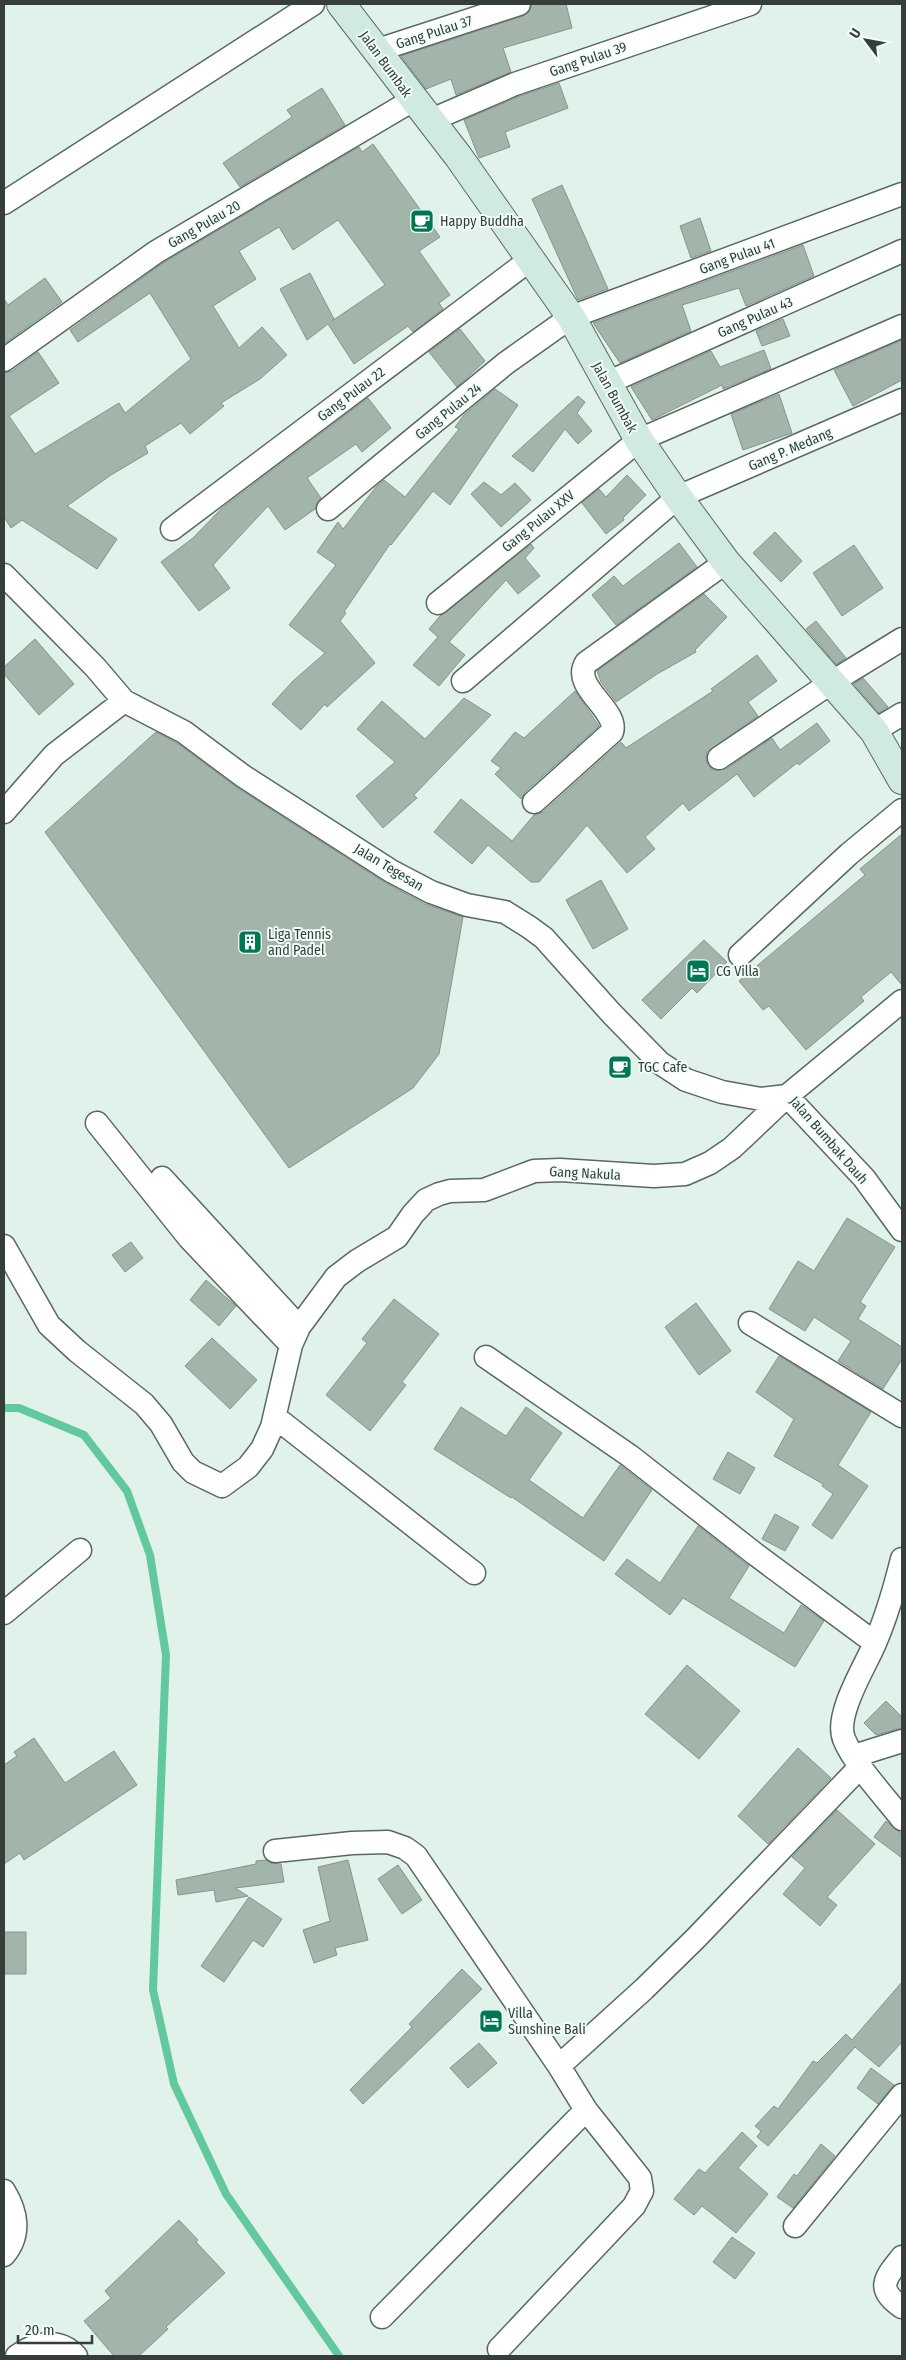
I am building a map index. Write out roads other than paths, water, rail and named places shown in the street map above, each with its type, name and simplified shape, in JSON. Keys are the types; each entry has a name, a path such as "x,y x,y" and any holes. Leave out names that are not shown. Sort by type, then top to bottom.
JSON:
{"street":[{"path":"4,203 313,4"},
{"name":"Jalan Bumbak","path":"341,4 458,156 571,317 638,440 678,497 726,562 874,731 902,780"},
{"name":"Gang Pulau 37","path":"378,50 519,4"},
{"name":"Gang Pulau 39","path":"421,110 515,84 750,4"},
{"name":"Gang Pulau 20","path":"4,360 156,252 421,110"},
{"name":"Gang Pulau 41","path":"571,317 902,194"},
{"name":"Gang Pulau 43","path":"607,383 902,251"},
{"name":"Gang Pulau 22","path":"172,529 530,259"},
{"name":"Gang Pulau 24","path":"328,509 506,363 571,317"},
{"name":"Gang Pulau XXV","path":"438,603 638,440 902,326"},
{"name":"Gang P. Medang","path":"463,681 678,497 902,400"},
{"path":"534,802 612,732 614,728 584,679 586,663 726,562"},
{"path":"4,575 95,666 124,701 54,756 4,812"},
{"path":"719,758 832,682 902,640"},
{"name":"Jalan Tegesan","path":"124,701 184,732 243,776 391,871 431,892 467,905 505,912 529,927 544,938 612,1014 660,1062 686,1080 722,1092 761,1099 787,1096"},
{"path":"874,731 902,714"},
{"path":"740,955 849,854 902,810"},
{"name":"Jalan Bumbak Dauh","path":"902,1002 787,1096 864,1178 902,1230"},
{"name":"Gang Nakula","path":"4,1246 49,1325 76,1351 144,1404 161,1424 183,1462 193,1472 222,1486 248,1467 262,1449 275,1417 295,1336 336,1277 357,1261 397,1237 412,1214 426,1200 439,1194 484,1190 534,1171 560,1170 654,1176 685,1174 710,1163 732,1148 787,1096"},
{"path":"97,1123 190,1240 295,1336"},
{"path":"162,1178 295,1336"},
{"path":"750,1323 902,1416"},
{"path":"486,1357 630,1456 755,1554 875,1643"},
{"path":"275,1417 474,1574"},
{"path":"4,1613 80,1550"},
{"path":"902,1559 875,1643 855,1685 843,1721 843,1738 902,1819"},
{"path":"559,2066 664,1970 858,1761 902,1741"},
{"path":"275,1851 352,1843 388,1842 406,1848 416,1856 559,2066 586,2110 640,2178 642,2191 634,2206 499,2349"},
{"path":"795,2226 902,2096"},
{"path":"382,2317 586,2110"},
{"path":"4,2191 15,2211 16,2226 13,2241 4,2255"},
{"path":"902,2257 886,2277 885,2291 891,2300 902,2307"},
{"path":"18,2356 28,2348 55,2343 66,2347 76,2356"}],"waterway":[{"path":"4,1408 19,1408 84,1435 127,1491 150,1555 166,1655 153,1990 174,2084 226,2194 339,2356"}],"place":[{"name":"Happy Buddha","path":"422,221"},
{"name":"Liga Tennis and Padel","path":"250,942"},
{"name":"CG Villa","path":"698,971"},
{"name":"TGC Cafe","path":"620,1067"},
{"name":"Villa Sunshine Bali","path":"491,2021"}]}
